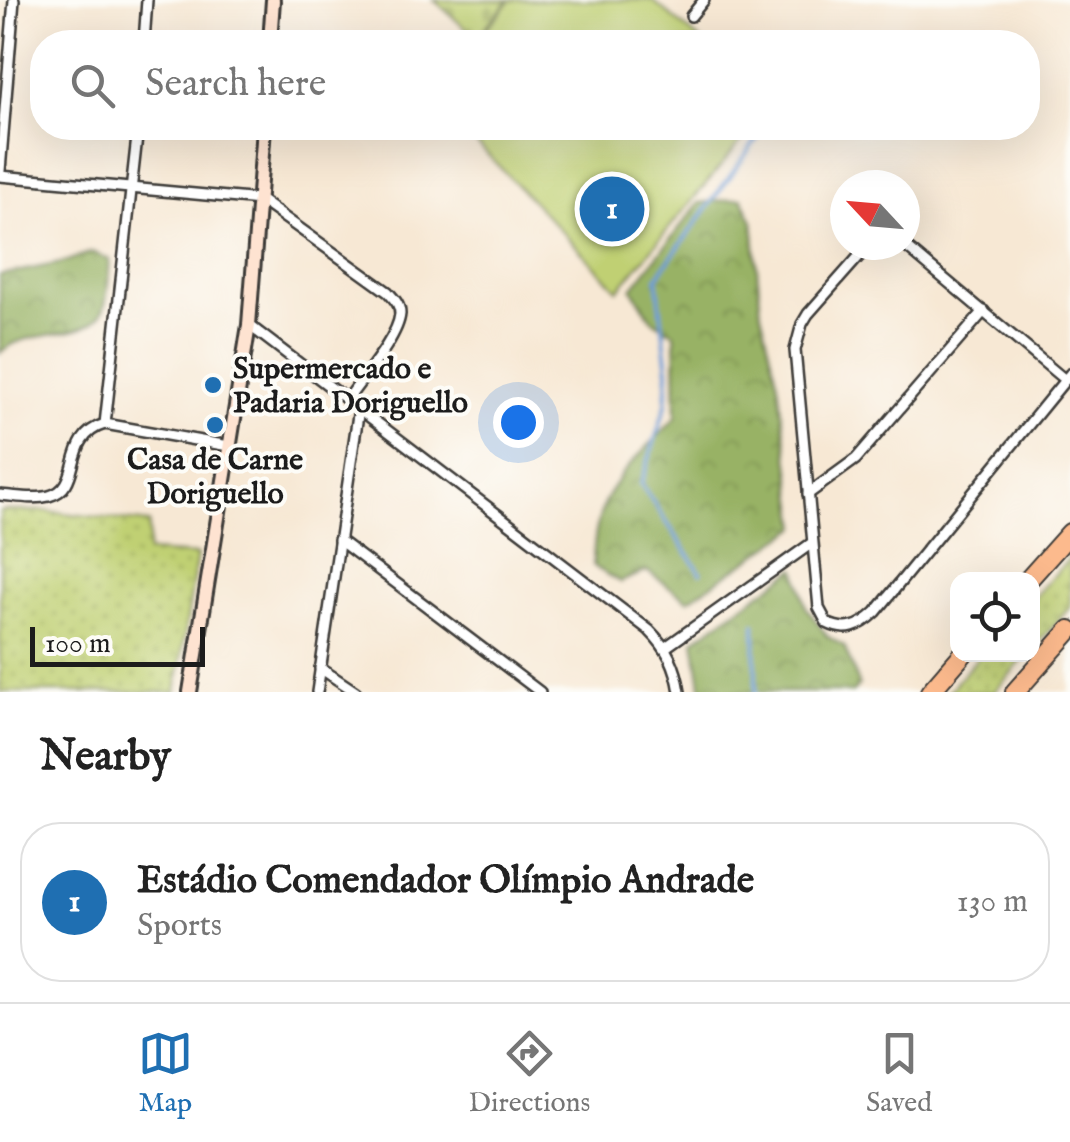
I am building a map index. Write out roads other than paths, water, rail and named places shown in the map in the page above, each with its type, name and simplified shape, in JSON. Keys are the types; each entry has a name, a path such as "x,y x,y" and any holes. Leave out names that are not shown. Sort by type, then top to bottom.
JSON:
{"highway":[{"path":"1035,572 1070,533"},
{"path":"1015,692 1070,630"},
{"path":"930,692 955,662"}],"main road":[{"path":"271,30 273,0"},
{"path":"190,692 249,325 263,140"}],"street":[{"path":"14,0 0,174 260,200 388,292 399,306 400,316 388,342 348,399"},
{"path":"145,30 147,0"},
{"path":"690,16 704,0"},
{"path":"105,424 137,140"},
{"path":"857,260 808,314 798,336 795,361 820,608 823,619 832,626 848,629 867,621 876,612 1068,377 920,258"},
{"path":"808,494 856,459 984,311"},
{"path":"249,325 666,646 680,692"},
{"path":"317,692 359,408"},
{"path":"0,495 41,497 59,492 70,478 84,434 105,424 229,446"},
{"path":"340,540 540,692"},
{"path":"666,646 812,543"},
{"path":"320,668 356,692"}],"waterway":[{"path":"701,573 641,484 666,405 668,371 657,277 756,140"},
{"path":"755,623 756,692"}],"place":[{"name":"Estádio Comendador Olímpio Andrade","path":"612,209"},
{"name":"Supermercado e Padaria Doriguello","path":"213,385"},
{"name":"Casa de Carne Doriguello","path":"215,425"}]}
